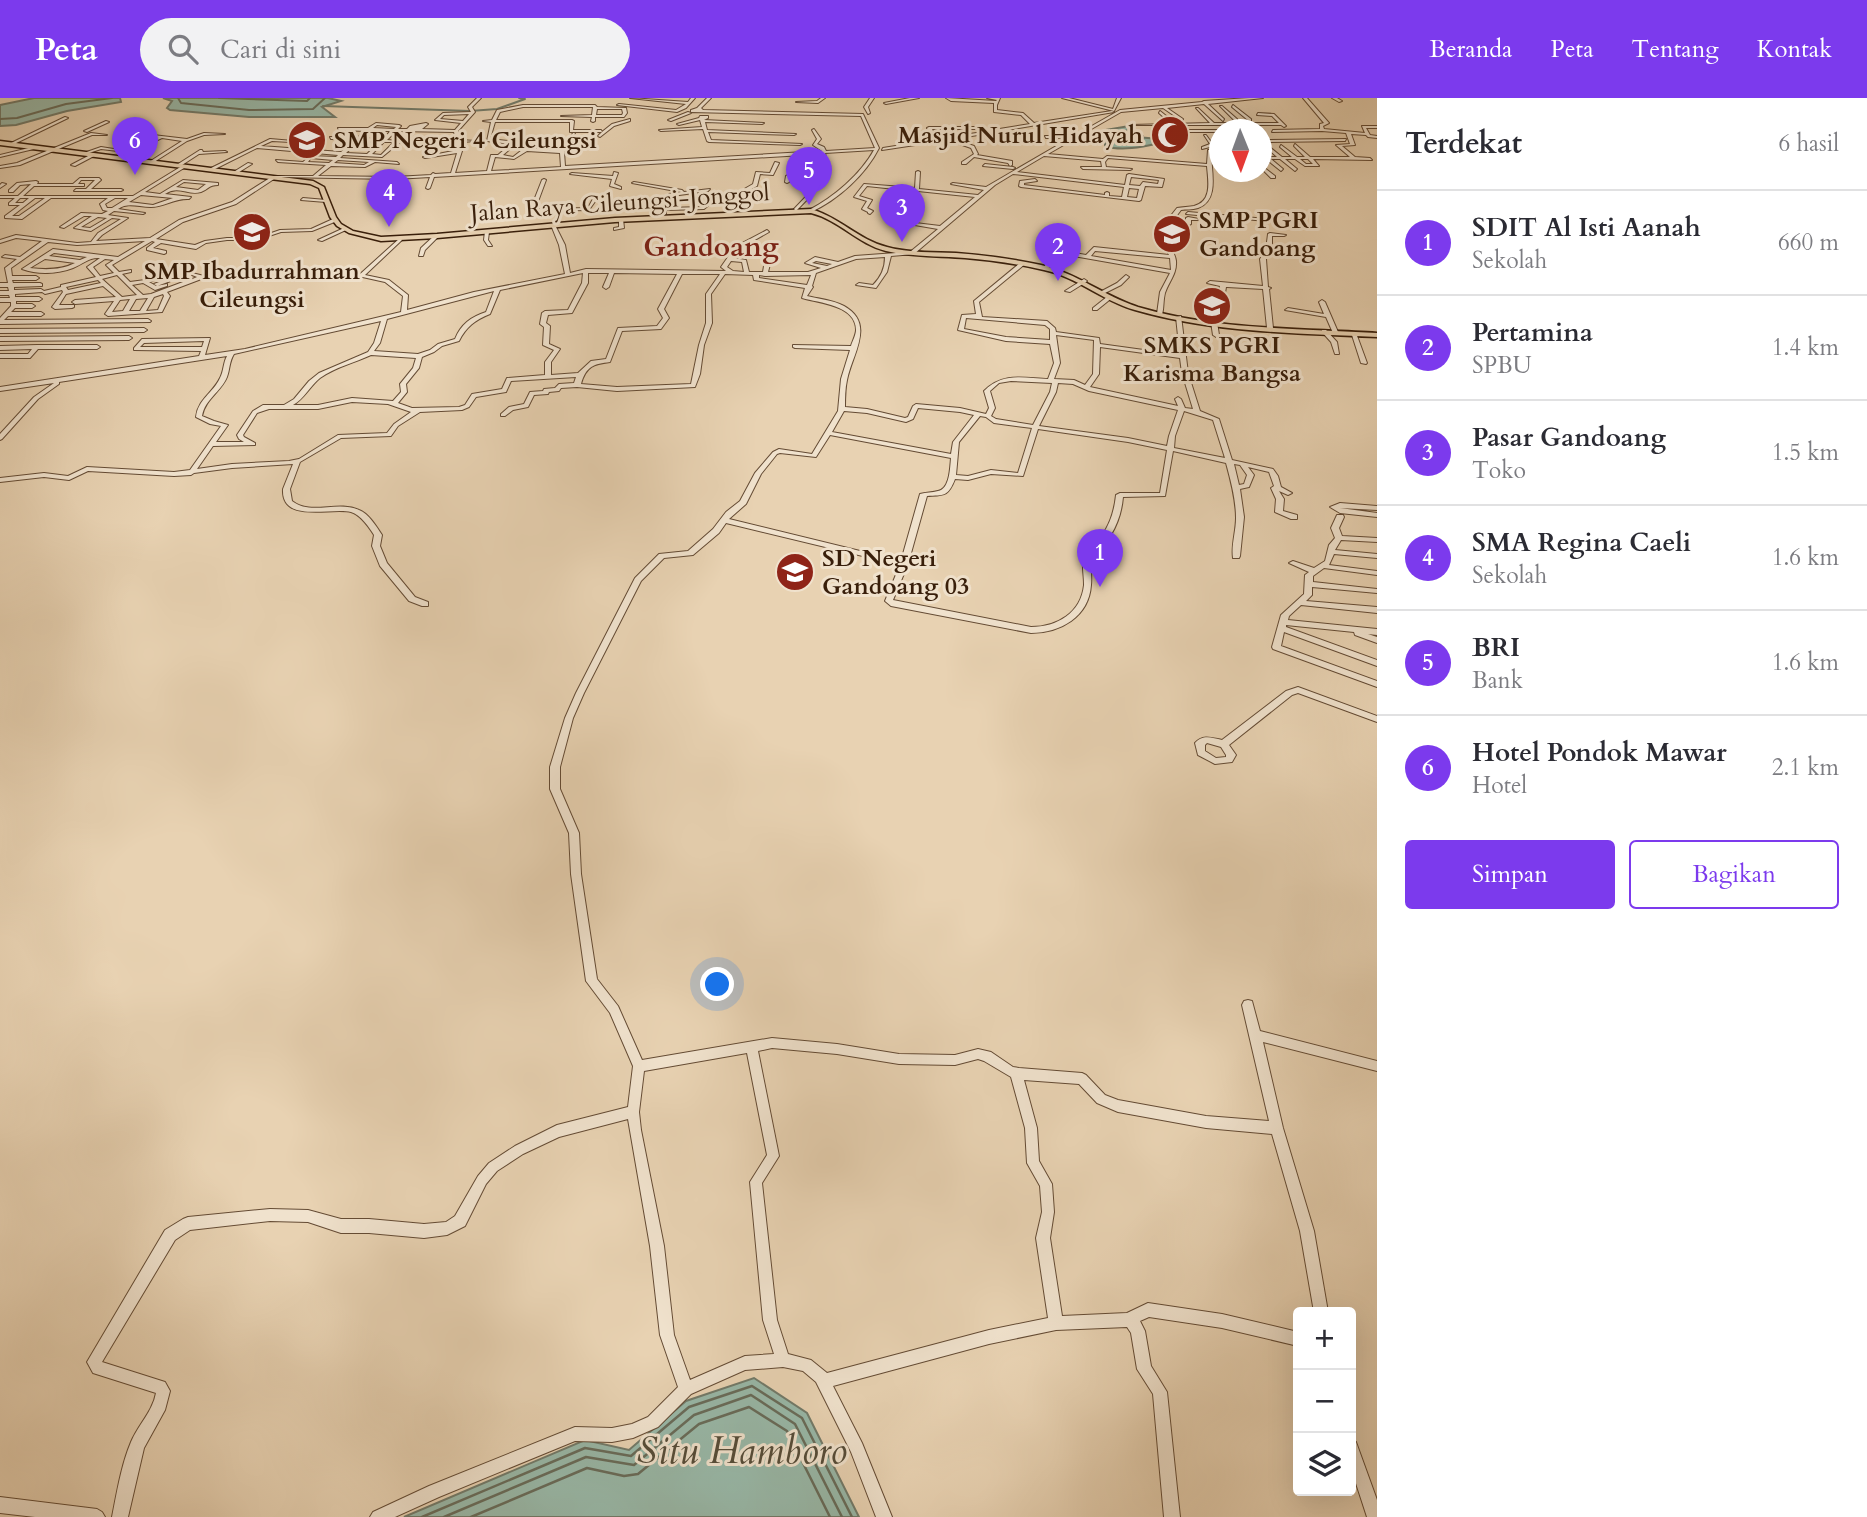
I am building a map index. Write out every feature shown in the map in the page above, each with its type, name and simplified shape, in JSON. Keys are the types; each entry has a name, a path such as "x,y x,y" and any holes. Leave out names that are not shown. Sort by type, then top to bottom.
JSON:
{"main road":[{"name":"Jalan Raya Cileungsi-Jonggol","path":"0,143 317,184 323,190 335,220 345,229 376,238 400,239 487,232 664,213 815,210 826,212 873,244 910,253 967,256 1046,268 1084,281 1134,308 1160,314 1270,328 1377,335"}],"street":[{"path":"453,173 460,151 456,131 469,115 471,104 479,98"},
{"path":"582,98 610,99"},
{"path":"632,98 690,102"},
{"path":"683,98 690,102"},
{"path":"709,98 702,120 709,141 730,141"},
{"path":"798,102 817,102 823,98"},
{"path":"870,98 864,114 879,149"},
{"path":"886,103 917,98"},
{"path":"948,98 995,104"},
{"path":"989,98 999,99 995,104 996,111 1022,114 1033,125"},
{"path":"1064,98 1136,115 1239,105"},
{"path":"1093,98 1093,104"},
{"path":"1119,98 1120,110"},
{"path":"138,296 109,265 194,214 234,203 277,177 381,178 879,149 929,142 936,144 950,139 1149,104 1162,106 1261,98"},
{"path":"1305,98 1327,123 1321,125 1322,130"},
{"path":"1334,98 1340,101"},
{"path":"563,149 488,140 494,118 498,111 511,111 530,102 552,104 557,100 604,104 610,99"},
{"path":"624,100 690,102 677,111 663,115 667,110 620,106 624,100"},
{"path":"524,112 552,116 572,128 601,136 613,125 632,118 595,114 581,106 541,106 530,102"},
{"path":"522,121 530,102"},
{"path":"1203,102 1222,119"},
{"path":"538,112 541,106"},
{"path":"552,116 554,106"},
{"path":"567,116 568,106"},
{"path":"580,116 581,106"},
{"path":"1162,106 1182,120"},
{"path":"1233,106 1251,119"},
{"path":"1222,107 1235,119"},
{"path":"511,111 509,127 540,124 552,116 580,116 624,108 623,117"},
{"path":"1197,108 1209,120"},
{"path":"648,116 654,109"},
{"path":"0,388 232,353 498,289 586,271 814,274 867,256 910,253 988,188 1077,138 1120,110"},
{"path":"1184,110 1195,120"},
{"path":"727,152 739,127 762,112 864,114"},
{"path":"1160,112 1175,131"},
{"path":"469,115 449,121 437,120 442,114 456,113 601,131"},
{"path":"449,121 456,113"},
{"path":"623,117 640,113"},
{"path":"1263,119 1257,113 1273,115 1291,130"},
{"path":"562,166 563,149 572,128 595,114"},
{"path":"702,120 739,127 814,114"},
{"path":"1096,116 1107,118"},
{"path":"11,144 66,118"},
{"path":"485,121 494,118"},
{"path":"670,120 702,120 794,134"},
{"path":"788,143 739,127 702,120 665,125 664,130 702,120 739,127 799,129"},
{"path":"1141,120 1209,124"},
{"path":"1133,125 1209,120"},
{"path":"739,127 763,121"},
{"path":"1272,121 1281,122"},
{"path":"0,156 40,148 107,122"},
{"path":"1272,123 1281,122"},
{"path":"437,136 389,136 338,130 356,129 365,123 379,123 409,129 456,131"},
{"path":"314,177 379,123"},
{"path":"382,131 388,124"},
{"path":"331,138 409,129 426,124 420,130"},
{"path":"368,155 398,126"},
{"path":"572,128 607,127"},
{"path":"739,127 760,142 774,146 801,141"},
{"path":"716,141 713,152 743,152 739,127"},
{"path":"1367,134 1364,127 1377,127"},
{"path":"936,144 929,128 977,128 984,129 986,133"},
{"path":"356,129 382,143"},
{"path":"814,130 819,139 815,145 823,148 825,162 817,180"},
{"path":"1272,130 1322,130 1350,136"},
{"path":"1160,131 1168,138 1209,135"},
{"path":"1123,135 1143,135 1160,131 1209,133"},
{"path":"168,138 183,133"},
{"path":"0,167 18,164 92,134 105,135"},
{"path":"136,134 211,141"},
{"path":"151,163 190,139 204,134 223,134"},
{"path":"1282,144 1367,134 1377,137"},
{"path":"1205,136 1209,139"},
{"path":"1274,136 1350,136"},
{"path":"1274,136 1289,153 1305,165"},
{"path":"1272,143 1353,146 1350,136"},
{"path":"132,151 161,137"},
{"path":"1046,137 1077,138"},
{"path":"950,139 972,146 974,156"},
{"path":"209,170 255,147 274,140 292,142 271,152 255,147"},
{"path":"281,148 383,156 398,141"},
{"path":"457,141 474,141"},
{"path":"502,141 486,155 514,158 525,150"},
{"path":"326,142 412,142 407,149"},
{"path":"756,156 760,142"},
{"path":"489,171 490,163 496,156 515,143"},
{"path":"1290,166 1317,165 1295,145"},
{"path":"1338,145 1348,155"},
{"path":"310,146 373,150"},
{"path":"1203,148 1209,146"},
{"path":"83,154 101,148 118,150"},
{"path":"281,148 302,148"},
{"path":"509,148 563,149"},
{"path":"815,210 862,172 879,149"},
{"path":"1272,150 1295,170"},
{"path":"425,157 460,151"},
{"path":"111,217 90,230 76,228 113,210 200,152 225,152"},
{"path":"1272,154 1331,152 1370,159 1377,163"},
{"path":"1331,152 1346,164"},
{"path":"1317,153 1332,164"},
{"path":"1043,155 1104,161 1108,158 1209,165"},
{"path":"1272,157 1339,158 1348,155"},
{"path":"73,165 92,156"},
{"path":"374,161 366,166 278,161 285,156 310,157 374,161 397,163"},
{"path":"964,163 974,156 1007,161 1010,165"},
{"path":"304,163 310,157"},
{"path":"1370,159 1369,157 1377,157"},
{"path":"1055,182 1037,188 1022,187 1021,183 1040,180 1109,188 1160,186 1163,179 1129,172 1089,170 1087,159"},
{"path":"1104,161 1104,169"},
{"path":"1165,162 1166,169"},
{"path":"490,163 506,163 507,170"},
{"path":"619,188 613,187 620,163"},
{"path":"771,174 778,163"},
{"path":"1272,163 1281,170"},
{"path":"233,173 250,164"},
{"path":"802,164 822,166"},
{"path":"996,164 1020,168"},
{"path":"985,165 1020,168"},
{"path":"323,170 357,172"},
{"path":"908,200 917,190 918,172"},
{"path":"1124,199 1129,172"},
{"path":"1109,188 1112,173 1129,172"},
{"path":"686,191 668,197 664,213 704,208 714,199 728,200 753,186 758,173 787,179 817,180 821,184 802,200 796,210"},
{"path":"1011,173 1055,182 1094,180 1124,199 1141,199 1144,176"},
{"path":"428,188 433,174"},
{"path":"572,174 615,178"},
{"path":"544,180 533,208 540,211 589,209"},
{"path":"1037,188 1040,180"},
{"path":"11,191 19,184 36,182 11,204 26,204"},
{"path":"888,187 893,182"},
{"path":"1160,314 1162,295 1173,272 1173,257 1161,238 1167,223 1181,208 1196,207 1211,198 1210,182"},
{"path":"634,183 686,191 708,190"},
{"path":"161,195 172,188 199,191 213,184"},
{"path":"953,184 988,188"},
{"path":"33,185 93,185 88,190"},
{"path":"103,190 108,185"},
{"path":"870,213 871,211 864,209 870,200 856,196 866,185 978,196"},
{"path":"1,187 11,191 124,188 102,204 105,209 143,213"},
{"path":"826,212 844,188"},
{"path":"1,198 136,195 189,198"},
{"path":"590,222 589,209 597,196"},
{"path":"34,197 7,217 20,218 50,197"},
{"path":"65,197 59,203 73,203"},
{"path":"123,203 153,206 180,197"},
{"path":"303,199 326,201"},
{"path":"563,211 557,225 568,275"},
{"path":"1177,212 1267,220"},
{"path":"62,227 83,214 127,218 98,235 98,239 92,243"},
{"path":"1167,223 1185,225 1189,224 1188,218 1198,219"},
{"path":"616,229 622,228 621,219"},
{"path":"0,243 16,236 92,243 152,239 196,247 205,242 231,238 257,239 280,231 312,230 335,220"},
{"path":"909,223 942,228"},
{"path":"320,240 345,229"},
{"path":"732,274 724,267 737,248 767,231"},
{"path":"487,232 486,240 490,245"},
{"path":"1270,328 1263,259 1269,250 1270,233 1284,235"},
{"path":"421,256 423,248 438,236"},
{"path":"400,239 361,276 387,281 406,296 404,313"},
{"path":"0,300 35,259 47,240"},
{"path":"159,241 149,249 164,253"},
{"path":"867,256 873,244"},
{"path":"1088,256 1094,250 1173,257"},
{"path":"14,251 71,267 93,301"},
{"path":"92,256 71,267 45,272 25,270 35,259 55,251 119,259"},
{"path":"35,259 36,253"},
{"path":"1046,268 1062,253 1173,272"},
{"path":"859,285 875,286 888,264 888,255"},
{"path":"867,256 873,261 888,264"},
{"path":"5,257 81,262"},
{"path":"105,257 90,267 118,297"},
{"path":"0,321 19,258"},
{"path":"729,259 744,261 747,274"},
{"path":"829,269 808,262 815,259 838,264"},
{"path":"765,274 768,260"},
{"path":"980,316 976,302 1022,264"},
{"path":"0,265 12,287"},
{"path":"0,271 12,287"},
{"path":"65,316 84,286 99,278 129,271"},
{"path":"546,390 548,362 557,349 546,345 547,326 543,324 545,313 570,312 585,283 586,271"},
{"path":"606,287 612,271"},
{"path":"127,284 146,281 166,273"},
{"path":"4,315 118,297 152,296 202,277 194,274"},
{"path":"578,385 580,375 593,362 608,361 620,329 659,328 666,318 661,309 679,274"},
{"path":"503,415 511,408 526,406 531,394 578,385 613,389 692,386 700,363 699,349 710,317 708,296 723,274"},
{"path":"756,274 756,279 768,282 810,286"},
{"path":"686,1389 667,1335 657,1246 645,1197 633,1112 639,1066 614,1010 592,981 572,829 555,789 554,774 562,741 580,693 641,576 662,556 695,550 743,502 758,473 775,453 779,451 814,456 842,409 844,379 859,330 854,317 837,303 804,297 814,274"},
{"path":"152,286 176,277 189,283"},
{"path":"1103,292 1126,277"},
{"path":"0,278 32,306"},
{"path":"146,281 156,288 170,285 175,287"},
{"path":"1068,290 1084,281"},
{"path":"1210,283 1268,288"},
{"path":"0,285 64,288 104,284"},
{"path":"1222,293 1225,285"},
{"path":"0,308 12,287"},
{"path":"0,293 12,287 64,288"},
{"path":"55,307 64,288"},
{"path":"212,444 253,444 240,435 255,412 263,407 297,401 317,377 338,364 370,353 419,356 457,340 463,327 475,316 490,311 498,289"},
{"path":"118,297 108,314 160,311 167,296 164,292"},
{"path":"125,313 138,296"},
{"path":"142,313 152,296"},
{"path":"1095,309 1110,297"},
{"path":"1322,302 1335,332"},
{"path":"1288,310 1328,316"},
{"path":"952,477 968,478 991,472 1021,475 1035,428 1053,392 1057,363 1052,327 1047,323 964,316 961,330 1053,342"},
{"path":"1179,317 1188,386 1197,412"},
{"path":"370,353 377,343 384,318"},
{"path":"0,321 148,321"},
{"path":"85,347 106,321"},
{"path":"1214,322 1216,335"},
{"path":"0,331 144,330"},
{"path":"1324,331 1334,341 1337,353"},
{"path":"1053,333 1183,357"},
{"path":"1353,333 1364,363"},
{"path":"1097,342 1107,337"},
{"path":"0,339 129,338"},
{"path":"201,359 208,339 142,341 136,349 204,349"},
{"path":"1086,388 1096,374 1097,342"},
{"path":"795,346 853,348"},
{"path":"0,356 30,356 37,347"},
{"path":"0,348 97,347"},
{"path":"190,473 225,425 203,419 199,416 199,411 221,381 225,362 232,353"},
{"path":"394,404 404,392 403,384 416,368 419,356"},
{"path":"263,407 318,407 348,400 386,401 418,410 463,408 474,395 504,391 509,379 580,375"},
{"path":"988,416 992,408 986,393 993,384 1011,379 1076,383 1086,388 1197,412 1216,419 1236,488 1240,518 1236,556"},
{"path":"0,438 36,398 60,380"},
{"path":"978,414 956,442 952,477 946,491 924,494 904,564 889,601 892,604 1031,630 1053,630 1076,611 1087,590 1087,556 1096,549 1113,523 1119,509 1120,495 1163,495 1172,436 1182,409 1178,399"},
{"path":"842,409 867,411 902,419 911,418 914,407 918,405 978,414 988,416 994,421 1035,428 1090,434 1273,471 1277,486 1288,494"},
{"path":"0,480 44,475 69,478 92,469 190,473 232,466 297,462 340,436 389,435 396,425 418,410"},
{"path":"827,433 954,457"},
{"path":"297,462 286,493 288,499 295,506 310,511 347,509 362,516 378,535 376,546 383,564 412,599 425,604"},
{"path":"1236,488 1247,486 1251,475 1241,464"},
{"path":"1277,486 1273,491 1280,499 1279,512 1294,517"},
{"path":"1377,508 1340,505 1334,507 1340,511 1377,515"},
{"path":"1339,538 1335,528 1340,517"},
{"path":"724,520 904,564"},
{"path":"1339,538 1377,540"},
{"path":"1323,566 1331,557 1333,545 1339,538"},
{"path":"1332,552 1377,556"},
{"path":"1293,563 1312,570 1323,566 1377,573"},
{"path":"1312,570 1308,596 1285,615 1276,647 1377,684"},
{"path":"1309,584 1377,591"},
{"path":"1302,603 1377,610"},
{"path":"1284,625 1377,632"},
{"path":"1284,625 1377,663"},
{"path":"1346,629 1377,640"},
{"path":"1224,744 1289,693 1298,690 1377,719"},
{"path":"1248,1005 1277,1128 1309,1241 1320,1307"},
{"path":"1255,1035 1377,1066"},
{"path":"639,1066 751,1046 791,1044 899,1059 955,1060 978,1054 987,1056 1016,1073 1082,1079 1101,1099 1118,1106 1206,1122 1277,1128"},
{"path":"751,1046 773,1156 756,1182 770,1320 783,1360"},
{"path":"1016,1073 1031,1128 1033,1163 1046,1184 1048,1212 1043,1238 1056,1324"},
{"path":"120,1517 139,1442 161,1404 163,1391 160,1387 98,1368 94,1362 170,1235 188,1224 270,1215 308,1216 341,1226 424,1231 447,1228 460,1221 482,1180 493,1167 512,1154 557,1131 633,1112"},
{"path":"823,1381 925,1352 1056,1324 1130,1319 1148,1311 1164,1311 1293,1338"},
{"path":"1130,1319 1138,1331 1144,1369 1160,1392 1172,1517"},
{"path":"378,1517 433,1491 575,1434 612,1434 633,1430 653,1422 686,1389 745,1363 783,1360 806,1365 823,1381 858,1448 884,1517"},
{"path":"1356,1462 1375,1517"},
{"path":"0,1505 97,1517"}],"water":[{"path":"34,98 120,98 121,102 67,111 16,125 0,126 0,105"},
{"path":"163,98 328,98 341,101 322,107 335,117 249,117 170,110 167,108 172,101"},
{"path":"1129,126 1133,129 1121,132 1123,136 1173,140 1130,148 1105,146 1105,130"},
{"name":"Situ Hamboro","path":"754,1378 807,1413 859,1517 404,1517 585,1440 629,1450 686,1401"}],"waterway":[{"path":"323,106 470,111 497,109 525,99 519,98"}],"place":[{"name":"Masjid Nurul Hidayah","path":"1170,135"},
{"name":"SMP Negeri 4 Cileungsi","path":"307,140"},
{"name":"Hotel Pondok Mawar","path":"135,175"},
{"name":"BRI","path":"809,205"},
{"name":"SMA Regina Caeli","path":"389,227"},
{"name":"SMP Ibadurrahman Cileungsi","path":"252,232"},
{"name":"SMP PGRI Gandoang","path":"1172,234"},
{"name":"Pasar Gandoang","path":"902,242"},
{"name":"Pertamina","path":"1058,281"},
{"name":"SMKS PGRI Karisma Bangsa","path":"1212,306"},
{"name":"SD Negeri Gandoang 03","path":"795,572"},
{"name":"SDIT Al Isti Aanah","path":"1100,587"}],"district":[{"name":"Gandoang","path":"711,247"}]}
